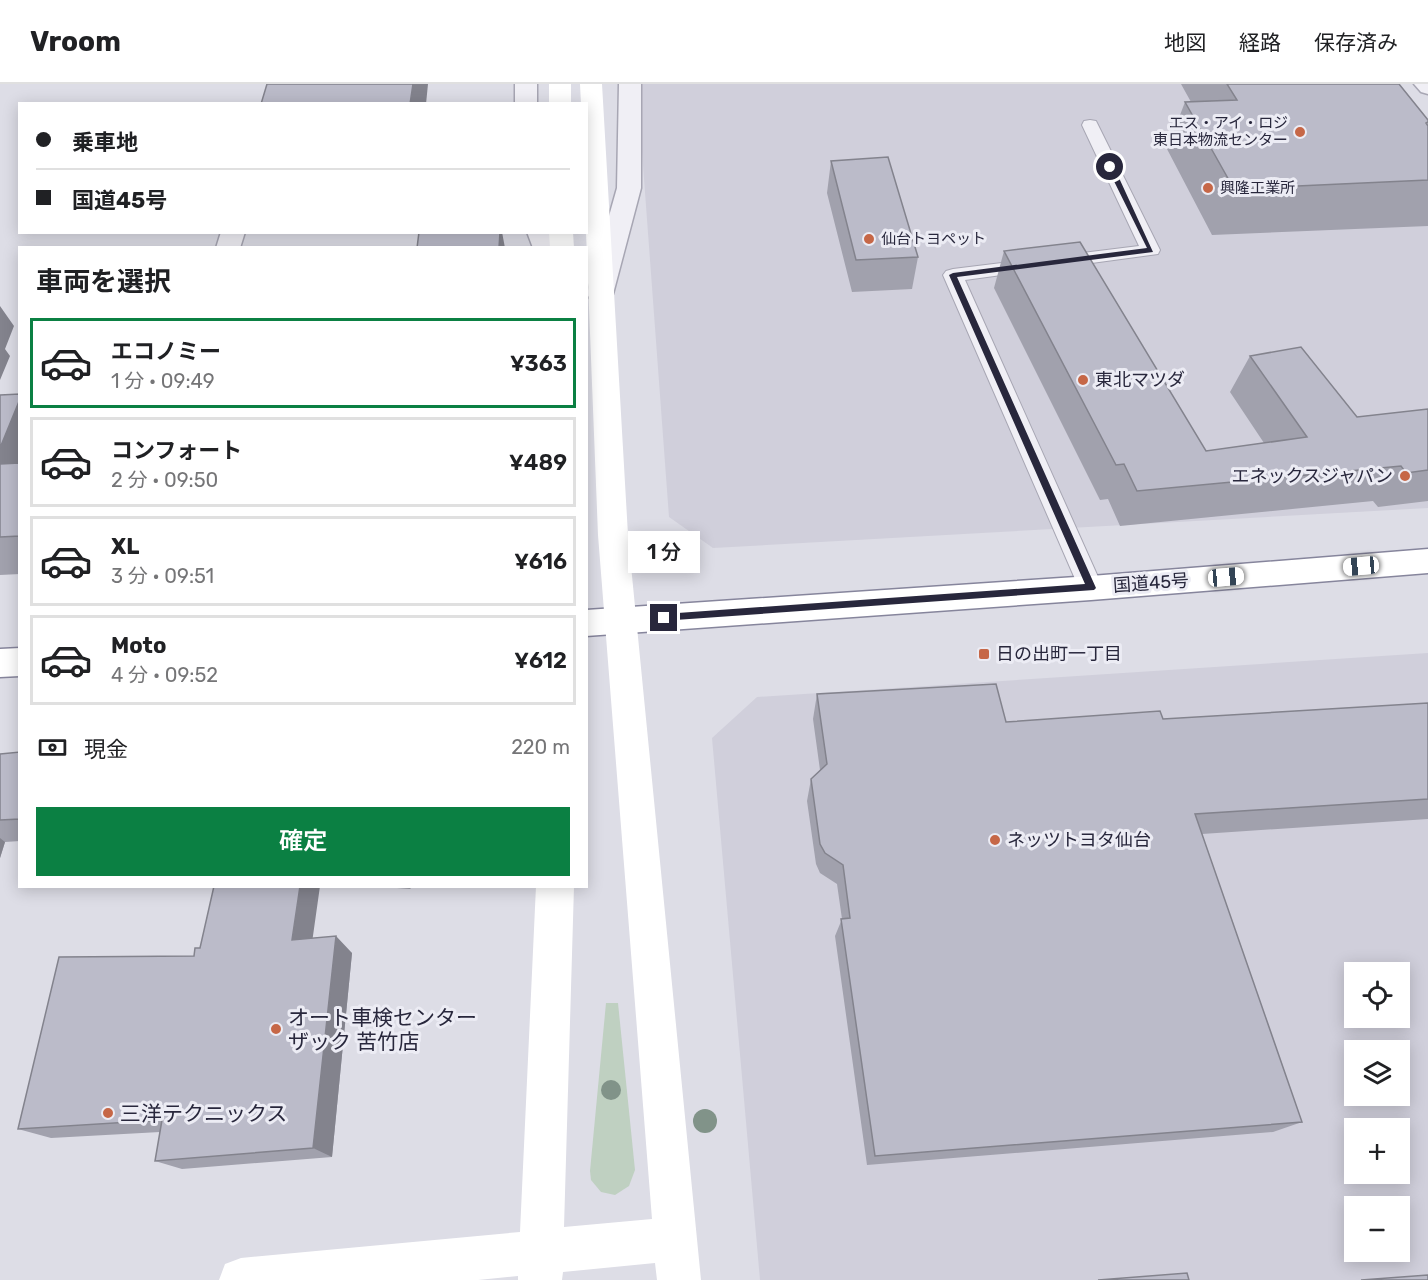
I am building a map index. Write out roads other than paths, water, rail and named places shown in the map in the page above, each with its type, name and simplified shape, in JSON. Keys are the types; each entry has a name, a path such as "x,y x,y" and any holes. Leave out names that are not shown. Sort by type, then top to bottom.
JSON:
{"main road":[{"path":"560,84 560,102"},
{"path":"242,1280 679,1260 603,622 600,294 591,84"},
{"name":"国道45号","path":"603,622 1091,588 1428,561"},
{"path":"0,663 18,662"},
{"path":"540,1265 555,888"}],"street":[{"path":"526,84 526,102"},
{"path":"600,294 629,188 630,84"},
{"path":"1425,84 1428,88"}],"lane":[{"path":"1090,125 1151,250 953,275 1091,588"}],"place":[{"name":"エス・アイ・ロジ 東日本物流センター","path":"1300,132"},
{"name":"興隆工業所","path":"1208,188"},
{"name":"仙台トヨペット","path":"869,239"},
{"name":"東北マツダ","path":"1083,380"},
{"name":"エネックスジャパン","path":"1405,476"},
{"name":"日の出町一丁目","path":"984,654"},
{"name":"ネッツトヨタ仙台","path":"995,840"},
{"name":"オート車検センター ザック 苦竹店","path":"276,1029"},
{"name":"三洋テクニックス","path":"108,1113"}]}
